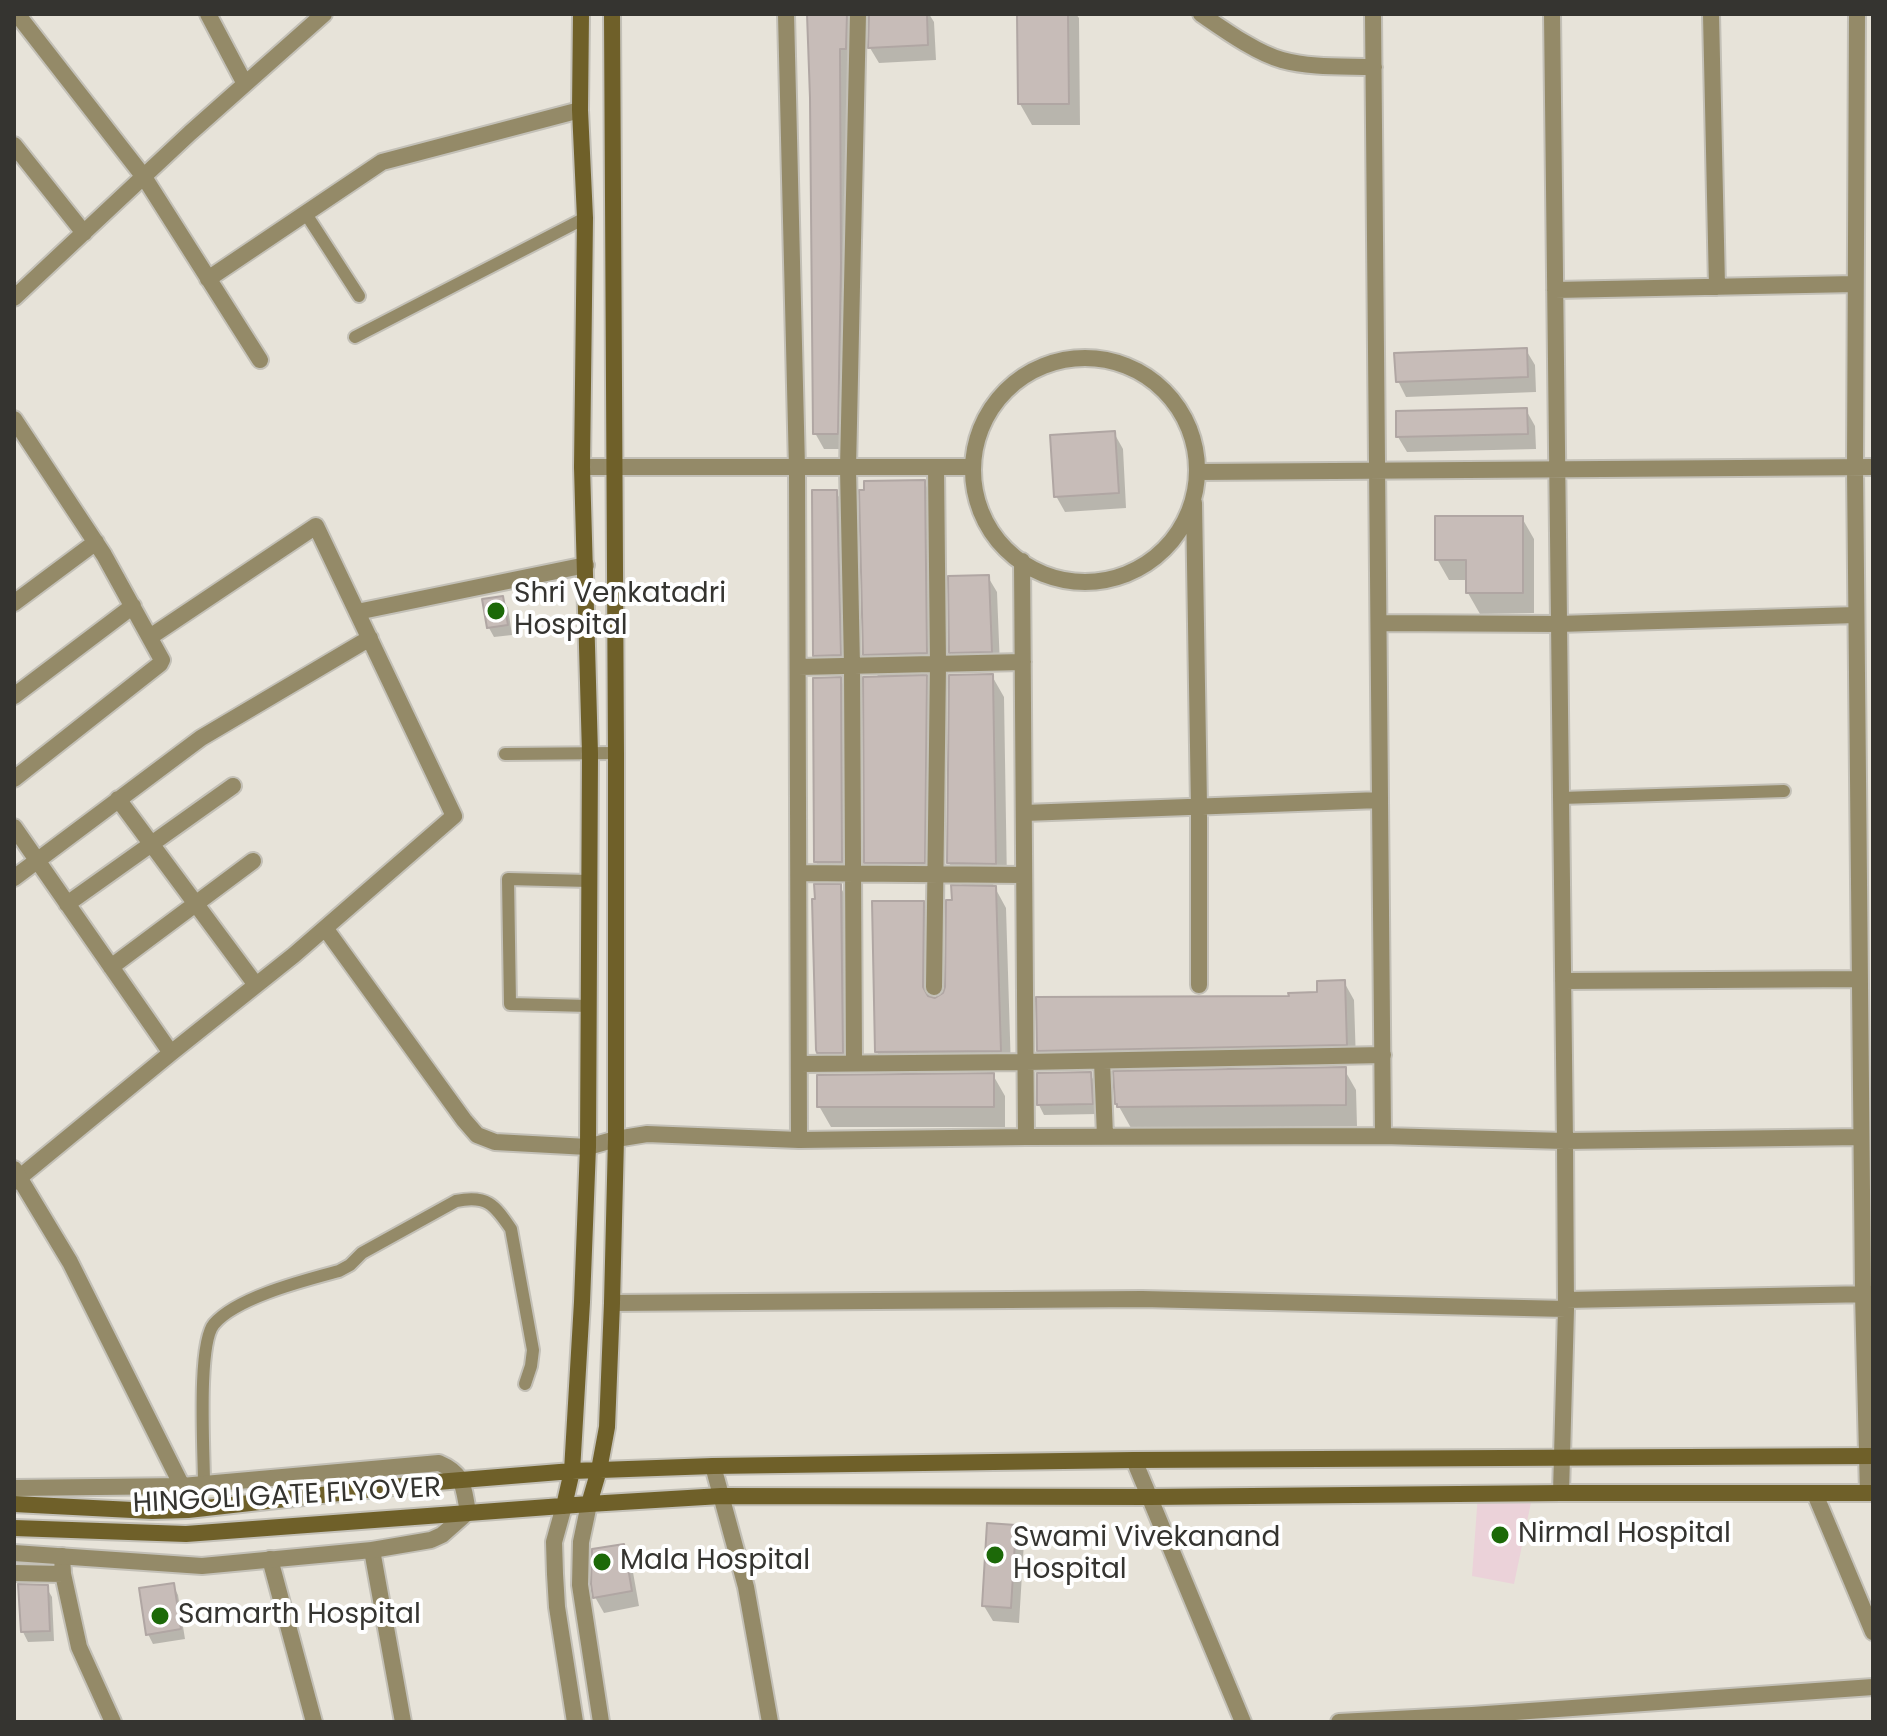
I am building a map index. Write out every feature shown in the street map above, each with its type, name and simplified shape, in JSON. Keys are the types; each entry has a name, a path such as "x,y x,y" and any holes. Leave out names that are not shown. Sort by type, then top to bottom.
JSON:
{"main road":[{"path":"564,1506 572,1471 588,1147 590,754 582,467 585,218 580,110 581,14"},
{"path":"589,1504 607,1427 616,1139 612,14"},
{"name":"HINGOLI GATE FLYOVER","path":"14,1504 188,1510 462,1480 572,1471 713,1466 1870,1456"},
{"name":"HINGOLI GATE FLYOVER","path":"14,1528 186,1534 721,1496 1871,1493"}],"street":[{"path":"17,14 144,177 260,360"},
{"path":"208,14 245,84"},
{"path":"16,293 324,14"},
{"path":"786,14 797,468 799,1140"},
{"path":"854,1063 848,468 858,14"},
{"path":"1201,14 1232,36 1279,59 1314,65 1374,67"},
{"path":"1373,14 1383,1136"},
{"path":"1552,14 1566,1305 1561,1493"},
{"path":"1711,14 1717,287"},
{"path":"1857,14 1856,615 1861,1137 1868,1294 1871,1493"},
{"path":"208,279 382,162 580,110"},
{"path":"14,145 84,233"},
{"path":"1555,290 1855,284"},
{"path":"1194,498 1177,536 1157,557 1134,571 1102,581 1058,579 1035,570 1011,554 997,539 981,511 974,482 977,438 994,403 1016,380 1040,366 1071,358 1104,359 1152,379 1178,406 1192,435 1198,472 1194,498 1199,985"},
{"path":"14,419 20,443 96,542 162,657 160,664 14,779"},
{"path":"582,467 973,467"},
{"path":"934,987 938,664 936,467"},
{"path":"1198,472 1873,467"},
{"path":"150,637 316,526 454,816 256,985 16,1176 70,1262 182,1486"},
{"path":"14,603 96,542"},
{"path":"1022,561 1026,1137"},
{"path":"357,612 586,565"},
{"path":"14,696 133,606"},
{"path":"1379,623 1558,624 1856,615"},
{"path":"14,878 201,738 370,638"},
{"path":"798,667 1023,662"},
{"path":"67,904 233,786"},
{"path":"118,799 256,985"},
{"path":"1024,813 1380,800"},
{"path":"14,827 171,1053"},
{"path":"111,967 253,861"},
{"path":"799,873 1024,875"},
{"path":"325,928 455,1108 477,1135 495,1142 588,1147 647,1134 799,1140 1383,1136 1565,1141 1861,1137"},
{"path":"1563,981 1860,979"},
{"path":"799,1064 1383,1055"},
{"path":"1102,1061 1105,1136"},
{"path":"612,1303 1142,1299 1566,1305 1868,1294"},
{"path":"1134,1460 1243,1722"},
{"path":"14,1488 182,1486 439,1463 462,1480 468,1512 442,1535 431,1540 372,1550 202,1566 14,1553"},
{"path":"713,1466 746,1587 770,1722"},
{"path":"1815,1494 1873,1632"},
{"path":"589,1504 581,1542 580,1585 601,1722"},
{"path":"564,1506 554,1542 555,1574 557,1607 575,1722"},
{"path":"372,1550 403,1722"},
{"path":"62,1556 79,1647 113,1722"},
{"path":"270,1559 314,1722"},
{"path":"14,1573 63,1574"},
{"path":"1339,1722 1474,1719 1873,1687"}],"lane":[{"path":"306,214 359,296"},
{"path":"355,337 585,218"},
{"path":"505,754 616,753"},
{"path":"1561,798 1784,791"},
{"path":"589,881 508,879 510,1004 589,1006"},
{"path":"204,1484 204,1374 206,1343 213,1325 241,1303 339,1271 362,1253 456,1201 472,1198 488,1201 511,1229 533,1350 525,1384"}],"shaded area":[{"name":"Nirmal Hospital","path":"1533,1493 1514,1584 1472,1576 1478,1494"}],"building":[{"path":"807,14 847,14 846,49 840,49 838,434 813,434"},
{"path":"869,14 927,14 928,45 868,48"},
{"path":"1017,14 1068,14 1069,104 1018,104"},
{"path":"1527,348 1528,377 1396,382 1394,353"},
{"path":"1527,408 1528,434 1396,437 1396,411"},
{"path":"1115,431 1119,493 1054,497 1050,435"},
{"path":"925,480 927,653 863,655 859,490 864,490 864,481"},
{"path":"812,490 837,490 841,655 813,656"},
{"path":"1435,516 1523,516 1523,593 1466,593 1466,560 1435,560"},
{"path":"989,575 992,652 949,653 948,576"},
{"path":"503,596 508,625 487,628 482,599"},
{"path":"993,674 996,864 947,863 949,675"},
{"path":"927,675 925,863 864,863 863,677"},
{"path":"841,677 842,862 814,862 813,678"},
{"path":"814,884 841,884 843,1053 817,1053 816,1050"},
{"path":"951,885 996,886 1001,1051 875,1052 872,901 924,901 923,987 928,996 935,998 943,993 945,987 946,900 952,900"},
{"path":"1345,980 1347,1045 1037,1051 1036,997 1289,996 1288,993 1317,992 1317,981"},
{"path":"1346,1067 1346,1105 1117,1107 1115,1104 1113,1071"},
{"path":"1091,1072 1093,1104 1037,1105 1037,1073"},
{"path":"994,1073 994,1107 817,1107 817,1075"},
{"path":"987,1523 1016,1525 1011,1608 982,1606"},
{"path":"624,1544 632,1591 593,1598 592,1549"},
{"path":"174,1583 181,1629 146,1635 139,1588"},
{"path":"18,1584 48,1585 50,1631 21,1632"}],"place":[{"name":"Shri Venkatadri Hospital","path":"496,611"},
{"name":"Nirmal Hospital","path":"1500,1535"},
{"name":"Swami Vivekanand Hospital","path":"995,1555"},
{"name":"Mala Hospital","path":"602,1562"},
{"name":"Samarth Hospital","path":"160,1616"}]}
